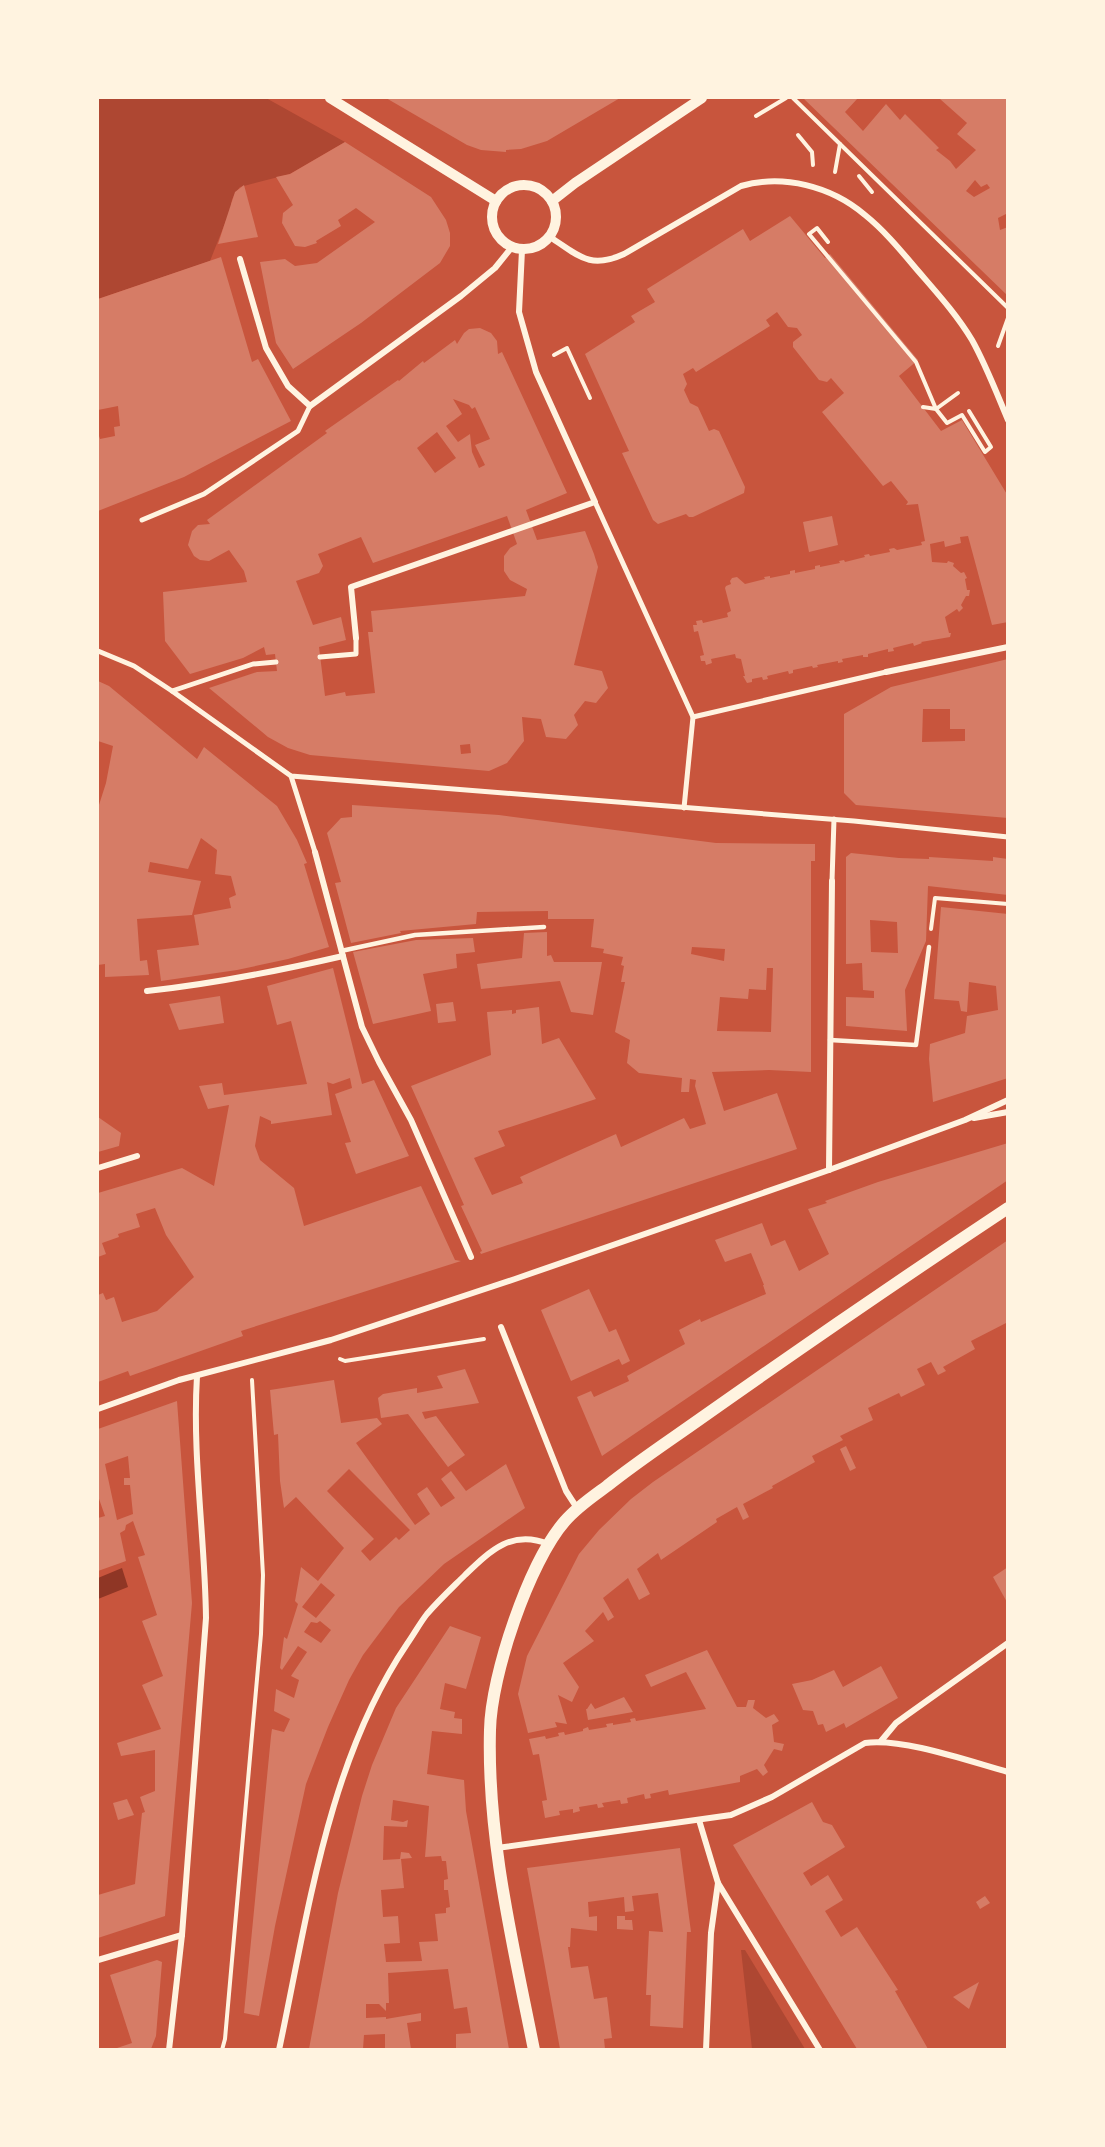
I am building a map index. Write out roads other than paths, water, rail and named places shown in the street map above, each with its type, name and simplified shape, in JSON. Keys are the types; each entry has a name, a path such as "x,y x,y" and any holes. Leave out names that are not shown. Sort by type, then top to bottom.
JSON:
{"main road":[{"path":"534,2049 517,1972 497,1848 491,1782 490,1727 498,1675 512,1628 548,1544 563,1522 577,1508 626,1471 826,1330 1008,1208"}],"street":[{"path":"330,98 496,201"},
{"path":"552,201 575,183 702,98"},
{"path":"550,237 583,259 596,262 608,261 741,186 757,181 771,181 792,182 814,187 864,214 897,247 952,310 973,342 1008,420"},
{"path":"520,185 538,188 552,201 556,223 550,237 532,249 517,248 504,243 494,228 493,210 496,201 502,194 520,185"},
{"path":"141,520 204,494 298,431 310,406 461,296 517,248"},
{"path":"517,248 519,312 536,372 693,717 684,808"},
{"path":"240,259 266,348 288,386 310,406"},
{"path":"320,657 356,654 351,587 595,502"},
{"path":"693,717 886,672 1008,647"},
{"path":"98,651 134,666 291,776 834,819 1008,837"},
{"path":"172,691 253,664 276,662"},
{"path":"291,776 315,852 362,1027 411,1120 471,1257"},
{"path":"829,1170 834,819"},
{"path":"147,991 204,985 267,974 342,954"},
{"path":"98,1409 197,1376 331,1340 829,1170 965,1120 1008,1100"},
{"path":"965,1120 1008,1112"},
{"path":"98,1168 137,1156"},
{"path":"501,1327 566,1491 577,1508"},
{"path":"169,2049 182,1935 206,1618 206,1568 195,1413 197,1376"},
{"path":"279,2049 322,1846 346,1770 365,1720 390,1668 427,1614 493,1550 522,1538 533,1537 548,1544"},
{"path":"881,1741 896,1723 1008,1643"},
{"path":"497,1848 731,1815 772,1797 851,1749 865,1743 881,1741 921,1749 1008,1772"},
{"path":"699,1820 718,1883 820,2049"},
{"path":"706,2049 711,1933 718,1883"},
{"path":"98,1960 182,1935"}],"lane":[{"path":"342,954 415,935 543,927"},
{"path":"831,1040 916,1045 929,947"}]}
